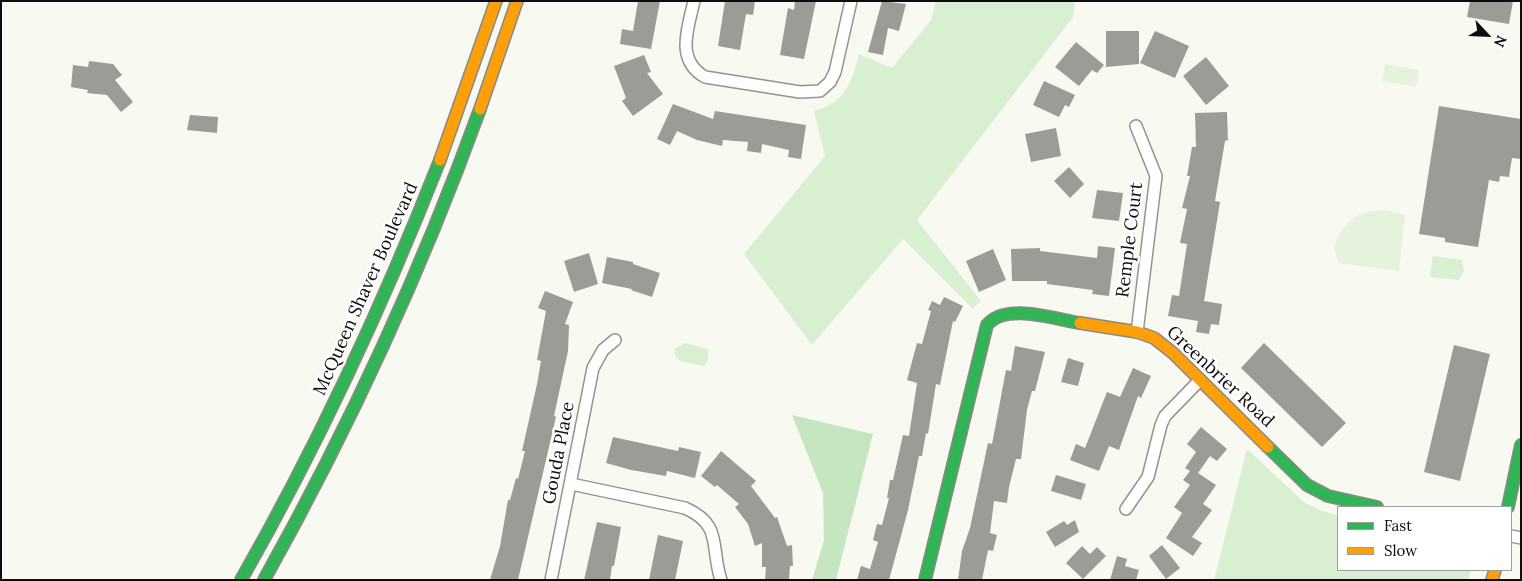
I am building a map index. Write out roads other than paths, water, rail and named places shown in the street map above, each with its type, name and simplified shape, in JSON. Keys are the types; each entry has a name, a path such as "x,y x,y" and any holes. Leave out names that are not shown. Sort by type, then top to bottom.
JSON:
{"main road":[{"name":"McQueen Shaver Boulevard","path":"241,580 296,482 348,377 401,260 440,160 496,1"},
{"name":"McQueen Shaver Boulevard","path":"264,580 321,478 412,288 478,115 517,1"},
{"name":"Greenbrier Road","path":"925,580 988,323 1005,313 1012,312 1137,332 1154,338 1163,344 1315,490 1328,496 1373,506"},
{"path":"1508,506 1521,444"}],"street":[{"path":"694,1 685,49 690,64 699,74 705,77 807,93 824,88 835,72 851,1"},
{"name":"Remple Court","path":"1136,126 1156,176 1137,332"},
{"name":"Gouda Place","path":"551,580 593,368 604,350 616,340"},
{"path":"1126,509 1148,477 1160,426 1165,416 1200,380"},
{"path":"571,484 685,508 698,513 712,530 715,561 721,580"}]}
